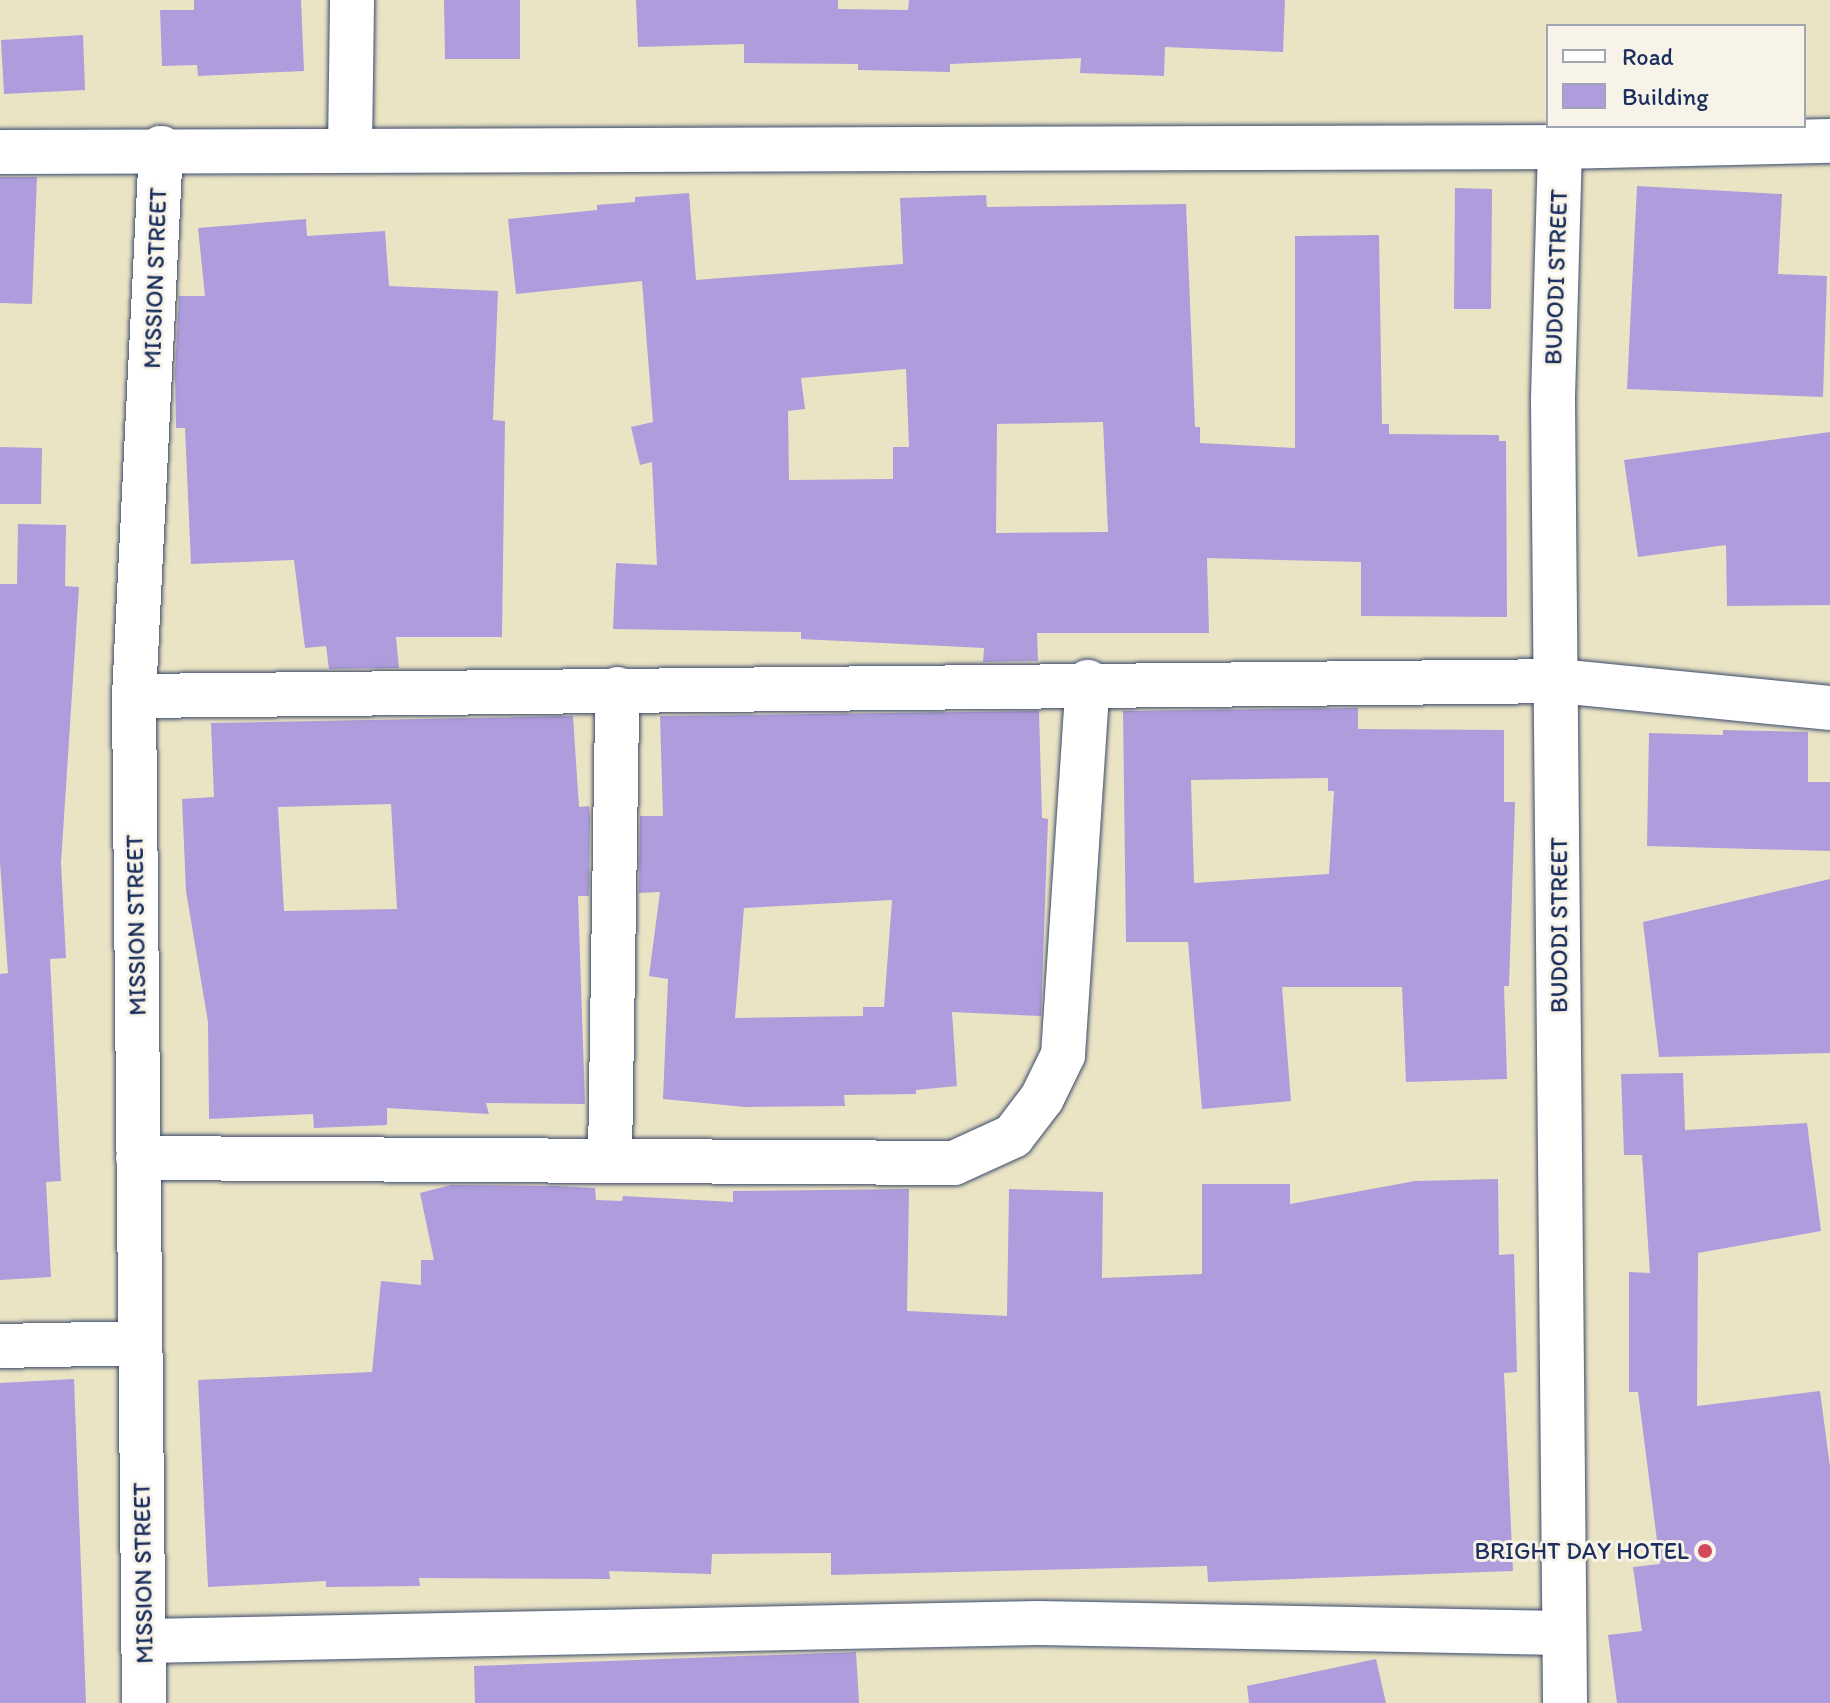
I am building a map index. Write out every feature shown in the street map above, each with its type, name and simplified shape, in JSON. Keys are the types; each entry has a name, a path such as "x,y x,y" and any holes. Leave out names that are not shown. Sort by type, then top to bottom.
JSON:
{"street":[{"path":"350,147 352,0"},
{"path":"0,152 350,147 1560,147 1830,141"},
{"name":"BUDODI STREET","path":"1560,147 1553,401 1559,681 1562,1633 1565,1703"},
{"name":"MISSION STREET","path":"144,1703 134,696 161,148"},
{"path":"134,696 1088,682 1559,681 1830,708"},
{"path":"138,1158 610,1158 954,1163 1013,1136 1042,1098 1063,1055 1088,682"},
{"path":"610,1158 617,689"},
{"path":"0,1346 140,1343"},
{"path":"145,1641 1038,1623 1562,1633"}],"building":[{"path":"194,0 301,0 304,71 198,76 197,65 162,66 160,10 194,10"},
{"path":"444,0 520,0 520,59 445,59"},
{"path":"636,0 838,0 838,9 908,10 909,0 1285,0 1283,52 1165,47 1164,76 1080,73 1081,58 950,64 950,72 858,70 858,64 744,63 744,44 638,47"},
{"path":"83,35 85,90 4,94 1,40"},
{"path":"0,177 37,177 32,304 0,303"},
{"path":"1637,186 1782,194 1778,274 1827,276 1823,397 1627,389"},
{"path":"1455,188 1492,189 1491,309 1454,309"},
{"path":"689,193 696,280 903,264 900,198 986,195 987,207 1186,204 1195,427 1200,427 1200,443 1295,448 1295,236 1379,235 1382,424 1389,424 1389,434 1499,435 1499,441 1506,441 1507,617 1361,616 1361,562 1207,558 1209,633 1037,633 1038,661 983,662 984,648 801,639 801,632 613,629 616,563 657,565 652,462 640,465 631,427 653,422 642,281 516,294 508,219 597,210 597,205 635,202 635,197","holes":["906,369 909,447 893,447 893,479 789,480 788,411 805,409 801,378","1103,422 1108,532 996,533 997,424"]},
{"path":"306,219 307,236 385,231 389,286 498,291 493,420 505,421 502,637 396,637 399,668 329,669 326,646 305,648 294,560 191,564 185,428 176,428 175,371 179,296 205,296 198,228"},
{"path":"1830,432 1830,605 1727,606 1726,545 1638,557 1624,460"},
{"path":"0,447 42,448 41,504 0,504"},
{"path":"18,524 66,525 65,586 79,587 61,863 66,958 50,959 61,1181 46,1182 51,1277 0,1280 0,974 8,973 0,862 0,584 17,584"},
{"path":"1358,708 1358,729 1504,730 1504,802 1515,802 1509,986 1504,986 1507,1079 1406,1082 1402,987 1282,987 1291,1101 1202,1109 1188,942 1126,942 1123,711","holes":["1328,778 1328,791 1334,791 1329,874 1194,883 1191,780"]},
{"path":"1039,711 1042,818 1048,819 1041,1016 952,1012 957,1086 916,1090 916,1094 844,1095 845,1106 745,1107 663,1099 668,979 649,976 660,892 639,893 640,816 663,816 660,716","holes":["892,900 884,1007 863,1007 863,1016 735,1018 744,908"]},
{"path":"573,716 579,807 589,806 590,817 589,896 578,896 585,1104 486,1103 489,1114 387,1108 387,1125 314,1128 313,1114 209,1119 208,1022 186,891 182,799 214,797 211,723","holes":["391,804 397,909 284,911 278,807"]},
{"path":"1723,730 1808,732 1808,782 1830,782 1830,851 1647,846 1649,733 1723,735"},
{"path":"1830,879 1830,1053 1659,1057 1643,922"},
{"path":"1683,1073 1685,1130 1807,1123 1821,1231 1698,1253 1697,1406 1820,1391 1830,1467 1830,1703 1617,1703 1608,1635 1642,1631 1633,1567 1660,1564 1638,1392 1629,1392 1629,1272 1650,1273 1642,1155 1624,1155 1621,1074"},
{"path":"1498,1179 1499,1255 1514,1254 1517,1372 1504,1373 1513,1571 1208,1582 1207,1566 831,1575 831,1553 712,1554 711,1574 609,1571 610,1579 419,1578 420,1586 326,1587 326,1581 208,1587 198,1380 372,1372 381,1281 421,1285 421,1260 434,1260 420,1193 451,1185 555,1186 595,1188 596,1200 622,1201 623,1196 733,1202 733,1191 909,1189 907,1311 1007,1316 1009,1189 1103,1192 1102,1278 1202,1274 1202,1184 1290,1184 1290,1204 1415,1181"},
{"path":"74,1379 86,1703 0,1703 0,1383"},
{"path":"856,1652 859,1703 475,1703 474,1666"},
{"path":"1376,1659 1386,1703 1249,1703 1247,1686"}],"place":[{"name":"BRIGHT DAY HOTEL","path":"1705,1551"}]}
